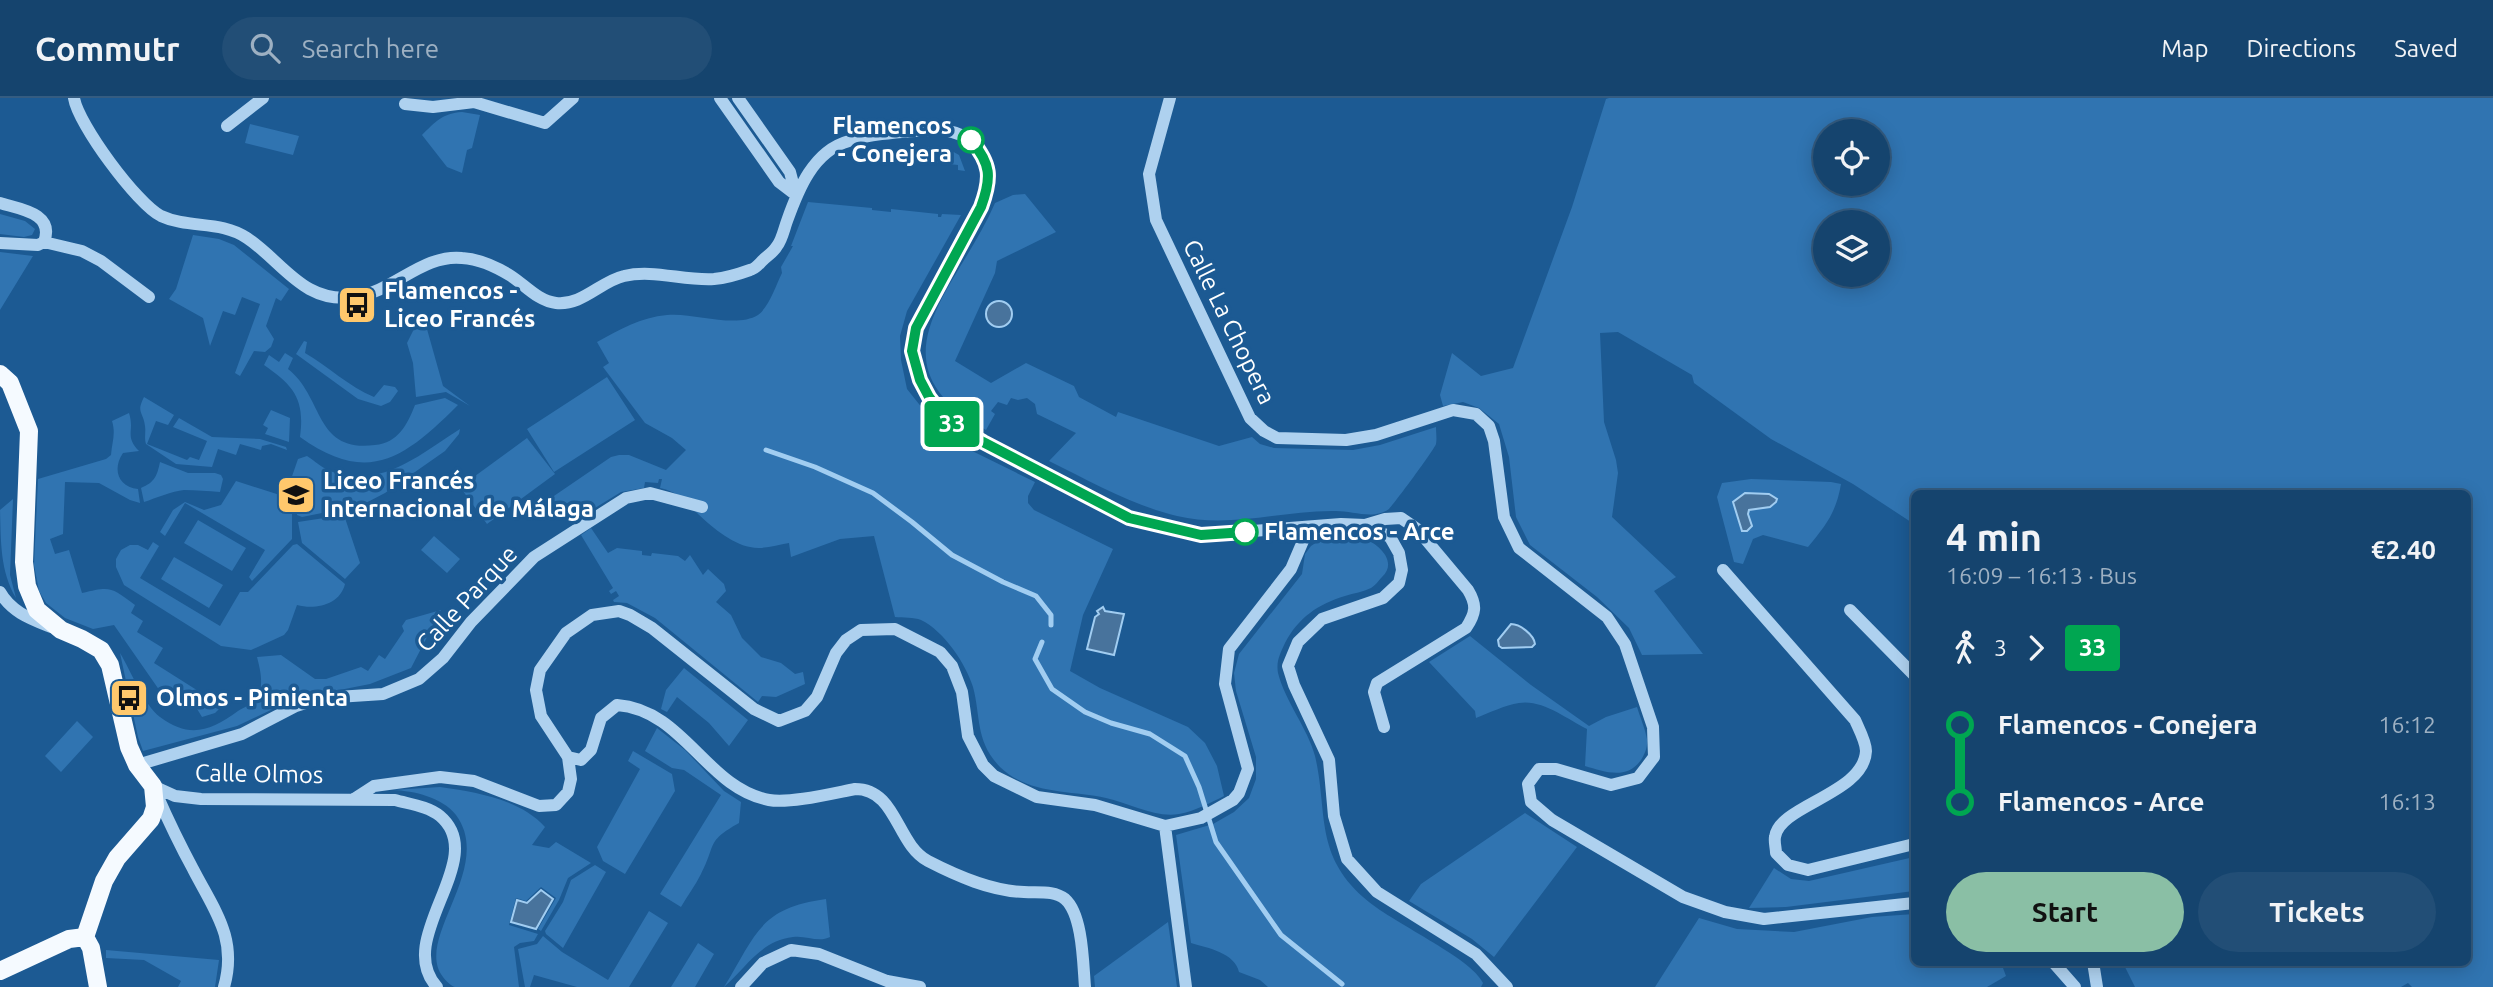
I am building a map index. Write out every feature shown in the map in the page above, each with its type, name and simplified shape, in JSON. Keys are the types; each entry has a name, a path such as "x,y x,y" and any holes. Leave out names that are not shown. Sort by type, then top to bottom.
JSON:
{"main road":[{"path":"0,374 10,383 29,431 24,562 27,586 37,610 61,630 101,650 110,666 129,747 137,765 153,786 155,807 151,819 117,858 101,890 85,937 91,948 98,987"},
{"path":"0,971 69,939 85,937"}],"street":[{"path":"74,98 86,128 143,203 160,216 183,223 222,226 247,238 296,281 323,296 354,297 389,286 433,260 453,257 478,259 510,275 539,297 556,303 575,300 620,277 636,274 714,279 753,270 778,246 796,195 807,173 823,155 847,141 938,129 952,131 971,140 986,158 987,191 916,328 912,351 920,380 929,397 948,422 1129,518 1201,535 1341,524 1365,525 1401,518 1417,529 1468,590 1475,601 1475,615 1466,628 1377,683 1374,692 1384,727"},
{"path":"227,126 263,98"},
{"path":"405,104 433,107 474,102 545,123 573,98"},
{"path":"720,98 779,182 796,195"},
{"path":"737,98 790,172 796,195"},
{"name":"Calle La Chopera","path":"1170,98 1149,174 1156,220 1250,418 1277,438 1346,440 1376,435 1453,410 1476,414 1489,426 1494,441 1504,517 1519,548 1607,617 1625,644 1653,727 1654,757 1637,778 1611,785 1556,769 1539,769 1528,784 1531,802 1552,820 1683,897 1725,912 1764,919 1911,903"},
{"path":"0,203 38,216 47,225 44,242"},
{"path":"0,243 38,245 44,242 82,251 101,261 149,298"},
{"name":"Calle Parque","path":"137,765 242,734 296,706 322,698 383,694 419,679 443,658 471,622 534,557 626,498 650,493 702,507"},
{"path":"1365,525 1391,537 1399,553 1402,569 1399,583 1383,598 1358,609 1322,619 1298,642 1288,666 1329,760 1334,816 1347,859 1377,892 1476,954 1501,984"},
{"path":"354,799 374,786 440,777 474,780 539,806 556,805 568,792 571,779 568,757 541,716 536,690 540,670 566,633 592,615 619,611 652,628 754,709 779,720 805,711 817,697 836,653 846,640 861,630 895,629 940,652 952,666 962,692 968,736 983,765 994,776 1037,797 1094,805 1170,825 1201,818 1227,805 1239,793 1248,769 1225,684 1229,649 1291,569 1309,527"},
{"path":"1723,570 1856,720 1866,749 1863,764 1851,779 1783,822 1775,835 1776,853 1788,864 1808,870 1911,845"},
{"path":"0,592 5,602 27,618 61,630"},
{"path":"1850,610 1911,672"},
{"path":"568,757 581,760 590,750 601,718 617,705 632,706 676,730 718,775 745,793 772,801 855,789 874,793 892,813 909,846 926,860 1003,891 1054,893 1064,898 1072,907 1079,928 1085,987"},
{"path":"153,786 222,923 229,947 229,969 224,987"},
{"name":"Calle Olmos","path":"153,786 175,796 201,799 395,800 423,807 441,817 455,838 454,862 423,954 428,977 437,987"},
{"path":"1170,825 1186,987"},
{"path":"741,987 763,962 791,950 819,954 887,981 920,987"},
{"path":"2057,966 2075,987"},
{"path":"2094,966 2097,987"}],"shaded area":[{"path":"1609,98 2493,98 2493,987 2412,987 2408,983 2401,987 2135,987 2124,966 2471,966 2471,490 1911,490 1911,522 1853,484 1771,439 1694,383 1692,375 1618,332 1600,333 1604,422 1618,473 1612,517 1676,577 1654,591 1703,654 1642,655 1629,628 1597,597 1530,545 1516,517 1509,457 1499,424 1479,408 1463,402 1443,406 1440,395 1452,353 1481,376 1513,368 1572,207 1606,99"},
{"path":"462,112 480,115 472,148 467,150 462,173 447,167 422,135 444,116"},
{"path":"250,124 299,136 293,155 245,143"},
{"path":"931,147 950,150 959,155 965,171 958,170 958,165 895,158 895,153"},
{"path":"1025,194 1056,232 997,261 995,273 955,361 991,383 1026,363 1074,386 1079,397 1116,417 1118,412 1219,446 1252,437 1260,444 1274,448 1353,450 1380,445 1436,427 1434,448 1389,509 1383,512 1370,514 1316,511 1217,521 1160,511 1127,499 1049,461 1076,433 1037,414 1035,404 1027,398 1011,398 1007,405 998,402 991,411 995,414 986,430 950,404 931,378 926,351 931,323 944,294 995,203 1013,195"},
{"path":"808,202 891,212 891,209 938,214 938,217 942,214 961,215 907,311 900,336 901,360 907,389 942,433 962,446 1035,482 1028,496 1028,503 1034,510 1113,549 1083,615 1070,671 1100,688 1188,727 1205,743 1217,766 1224,796 1185,813 1170,815 1106,798 1037,787 1011,776 1000,767 986,748 973,687 953,649 938,632 921,620 895,617 874,536 840,539 791,557 789,543 750,547 728,538 680,497 660,488 662,479 659,479 658,483 645,482 644,488 621,492 577,519 567,507 562,510 551,498 611,457 629,455 666,470 686,450 672,438 645,423 603,367 609,363 597,342 630,325 657,316 738,320 758,315 769,301 782,273 781,267 793,246"},
{"path":"0,214 25,221 35,229 32,235 24,237 0,234"},
{"path":"193,235 219,239 234,245 289,289 281,301 276,298 266,326 274,339 271,347 265,352 254,351 240,376 235,373 260,304 242,297 235,315 223,311 210,346 203,318 169,299 176,289"},
{"path":"0,252 33,256 0,310"},
{"path":"999,301 1008,305 1012,314 1008,323 999,327 990,323 986,314 990,305"},
{"path":"425,322 443,386 470,406 446,392 416,397 413,363 407,343 417,323"},
{"path":"304,341 307,342 305,353 365,393 374,397 384,385 395,387 398,391 390,402 381,406 358,399 296,354"},
{"path":"285,353 293,358 288,369 300,381 330,432 355,445 383,444 396,437 405,426 415,405 445,398 458,405 439,424 403,451 385,459 366,462 346,460 324,452 300,437 301,413 295,395 283,380 264,365 269,355 279,362"},
{"path":"607,377 635,420 554,472 527,429"},
{"path":"144,397 174,415 168,425 156,421 147,444 187,460 190,457 199,460 207,441 173,427 179,418 212,437 260,439 286,447 287,450 271,444 262,446 261,450 240,444 236,455 218,449 212,467 176,464 146,444 140,409"},
{"path":"271,410 290,418 289,442 265,434 268,428 263,425"},
{"path":"129,413 132,441 139,451 123,453 118,471 126,485 138,489 140,503 99,483 65,482 63,534 50,539 55,554 69,550 82,593 99,589 110,590 135,605 131,613 143,621 137,632 163,648 154,663 222,706 215,713 202,717 194,704 162,694 114,625 93,629 65,618 46,603 39,591 34,565 38,479 106,459 111,455 114,434 112,421"},
{"path":"460,429 445,451 385,493 362,505 302,517 297,515 300,489 289,485 298,459 307,456 330,471 348,476 383,473 415,458"},
{"path":"527,438 555,474 487,524 460,487"},
{"path":"160,462 188,473 221,475 223,479 220,492 184,490 144,502 141,488 155,478"},
{"path":"1751,479 1841,484 1829,518 1808,547 1763,535 1753,539 1743,564 1734,562 1717,497 1722,483"},
{"path":"236,481 283,496 292,504 292,539 252,581 249,577 265,550 185,503 165,536 160,532 173,510 185,502 204,510 221,505"},
{"path":"1745,493 1769,494 1777,499 1770,507 1749,510 1752,526 1747,531 1742,531 1733,502"},
{"path":"13,499 10,575 16,598 4,567 0,522 0,510"},
{"path":"344,515 360,563 345,579 302,543 298,522"},
{"path":"198,520 246,548 232,571 184,543"},
{"path":"591,528 608,553 617,548 642,551 642,555 651,556 652,553 678,556 685,561 690,555 703,575 708,569 724,584 726,591 716,602 731,615 742,638 761,657 781,663 795,674 803,672 805,684 776,697 762,696 758,702 655,618 627,603 614,602 619,596 616,591 611,594 609,591 613,588 581,535"},
{"path":"434,536 460,559 447,573 421,550"},
{"path":"1360,537 1373,543 1384,553 1387,571 1371,588 1326,603 1303,619 1283,647 1278,661 1278,673 1315,756 1330,848 1347,881 1375,907 1463,962 1476,973 1483,983 1481,987 1268,987 1260,980 1239,972 1227,956 1191,943 1176,835 1213,824 1234,812 1249,798 1256,779 1256,757 1236,691 1234,673 1239,654 1302,574 1305,554 1311,546 1323,538"},
{"path":"153,542 159,546 140,578 220,626 240,592 248,592 293,545 297,544 345,584 338,597 326,604 311,607 297,605 284,635 251,650 221,646 124,585 116,567 116,559 121,550 130,545 138,545 148,550"},
{"path":"174,557 223,585 209,608 161,579"},
{"path":"1103,607 1105,611 1124,614 1114,655 1087,649 1095,617 1099,614 1097,611"},
{"path":"441,610 411,668 370,684 294,699 237,726 143,751 120,653 154,712 181,728 200,730 218,723 256,699 261,684 257,657 281,655 315,679 326,679 361,667 368,671 379,655 385,659 404,631 402,626 406,620"},
{"path":"1511,624 1526,631 1535,644 1532,647 1499,646 1498,640"},
{"path":"1470,636 1531,685 1589,726 1606,717 1637,707 1647,739 1641,760 1629,770 1615,773 1585,766 1587,729 1537,704 1514,704 1476,718 1475,711 1429,662"},
{"path":"684,668 748,720 729,746 709,723 677,697 667,712 661,709 666,690"},
{"path":"77,721 93,737 61,772 45,756"},
{"path":"657,728 685,750 724,791 741,802 739,823 728,829 713,844 701,874 681,907 660,894 721,795 684,770 672,768 645,751"},
{"path":"633,751 672,774 675,791 625,874 603,861 597,847 640,769 628,761"},
{"path":"440,787 482,794 510,803 535,817 545,827 532,845 549,848 556,842 591,863 568,878 541,931 538,929 556,898 541,887 526,901 516,898 509,925 538,934 534,941 520,943 514,947 519,987 455,987 443,977 437,961 438,943 461,880 466,857 465,836 456,815 443,804 418,794 393,790"},
{"path":"1525,813 1577,847 1494,957 1472,939 1409,901 1421,884"},
{"path":"1911,858 1911,891 1786,907 1749,908 1774,868 1791,879 1809,881"},
{"path":"595,865 606,872 563,948 545,931 563,902 571,880"},
{"path":"541,890 553,899 536,929 511,922 517,900 527,903"},
{"path":"826,899 830,937 793,937 771,944 754,956 724,987 753,939 773,917 786,909"},
{"path":"649,911 668,923 629,987 577,987 534,975 530,987 525,987 518,949 537,944 543,936 562,952 608,980"},
{"path":"1911,914 1911,966 2007,966 2003,968 2006,976 1987,987 1655,987 1699,918 1737,929 1794,932 1872,917"},
{"path":"1168,922 1177,987 1095,987 1094,976"},
{"path":"698,943 714,954 695,987 671,987"},
{"path":"106,950 219,960 215,987 178,987 181,981 144,960 106,958"}],"waterway":[{"path":"766,450 815,467 873,493 952,555 1036,596 1051,615 1051,625"},
{"path":"1042,642 1035,659 1052,689 1085,712 1150,734 1185,756 1199,787 1216,842 1281,935 1342,984"}],"bus line":[{"name":"33","path":"971,140 986,158 987,191 916,328 912,351 920,380 929,397 948,422 1129,518 1201,535 1245,532"}],"place":[{"name":"Flamencos - Conejera","path":"971,140"},
{"name":"Flamencos - Liceo Francés","path":"357,305"},
{"name":"Liceo Francés Internacional de Málaga","path":"296,495"},
{"name":"Flamencos - Arce","path":"1245,532"},
{"name":"Olmos - Pimienta","path":"129,698"}]}
